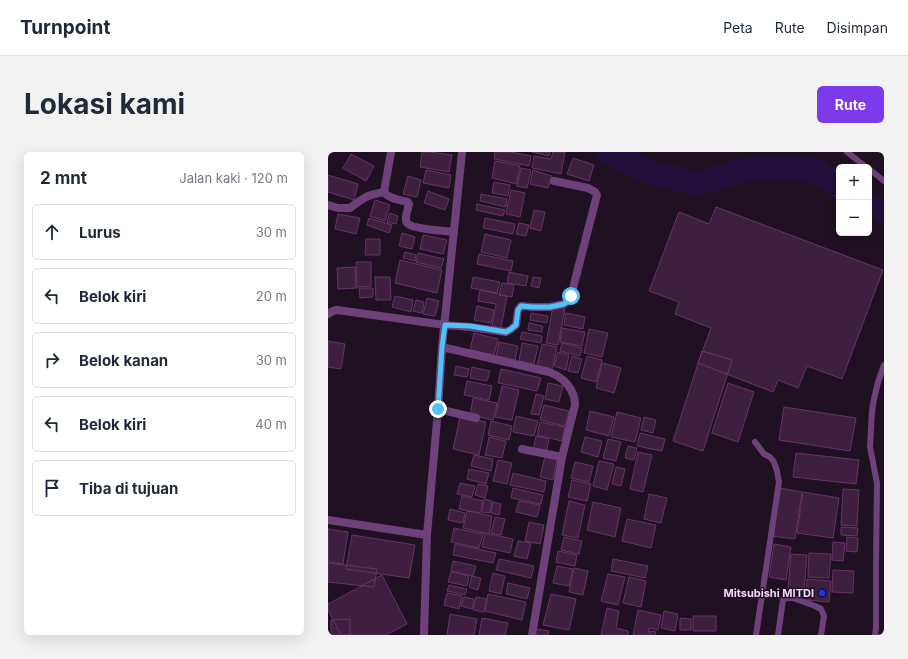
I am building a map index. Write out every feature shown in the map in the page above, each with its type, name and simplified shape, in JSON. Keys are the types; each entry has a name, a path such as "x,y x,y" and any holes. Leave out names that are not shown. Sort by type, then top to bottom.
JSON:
{"street":[{"path":"384,192 391,152"},
{"path":"424,635 427,535 442,347 462,152"},
{"path":"328,314 337,310 445,325 470,326 506,332 516,325 518,310 522,306 550,307 564,304 571,296 597,195 588,188 554,181"},
{"path":"328,205 338,208 350,208 363,198 372,194 384,192"},
{"path":"384,192 390,197 408,202 406,223 409,226 454,232"},
{"path":"442,347 555,374 563,380 571,390 575,400 562,457 532,635"},
{"path":"438,409 476,418"},
{"path":"522,449 562,457"},
{"path":"328,520 427,535"}],"lane":[{"path":"848,152 862,164"},
{"path":"872,171 884,181"},
{"path":"875,635 877,483 870,447 872,411 878,382 884,365"},
{"path":"755,442 764,454 770,457 774,462 779,482 756,635"},
{"path":"778,635 782,600 786,598 793,598 821,609 824,616 821,635"}],"building":[{"path":"422,152 452,155 449,172 420,167"},
{"path":"495,152 511,152 531,156 529,166 494,159"},
{"path":"532,152 550,152 549,156"},
{"path":"553,152 565,152 561,174 532,168 534,156 551,159"},
{"path":"351,154 374,166 366,181 343,168"},
{"path":"573,158 594,165 589,181 567,174"},
{"path":"495,161 520,166 516,184 492,178"},
{"path":"521,168 531,170 527,188 517,186"},
{"path":"426,170 451,175 449,188 423,183"},
{"path":"533,170 552,176 548,188 530,184"},
{"path":"328,175 358,184 354,200 328,192"},
{"path":"408,176 421,180 417,197 403,194"},
{"path":"494,182 510,185 508,196 492,193"},
{"path":"511,190 525,193 520,217 506,214"},
{"path":"428,191 449,199 445,210 424,203"},
{"path":"481,194 507,199 506,207 480,201"},
{"path":"375,200 390,205 385,221 370,216"},
{"path":"477,204 505,210 503,216 476,210"},
{"path":"716,207 883,270 842,379 807,366 798,388 778,380 773,392 698,363 711,328 675,314 679,302 649,291 679,212 709,224"},
{"path":"534,210 545,212 541,231 530,228"},
{"path":"390,213 398,216 396,224 387,222"},
{"path":"338,214 360,218 356,234 335,229"},
{"path":"369,218 392,225 389,233 367,225"},
{"path":"485,218 515,224 513,234 483,228"},
{"path":"519,223 529,225 526,236 516,234"},
{"path":"402,233 415,237 412,249 399,246"},
{"path":"485,234 511,240 507,258 481,252"},
{"path":"423,235 447,240 443,254 420,249"},
{"path":"366,239 380,239 380,255 365,255"},
{"path":"405,252 416,255 415,261 403,258"},
{"path":"418,253 444,259 441,268 416,262"},
{"path":"479,254 513,261 511,271 477,264"},
{"path":"400,260 442,270 437,293 395,283"},
{"path":"356,262 371,262 371,286 357,287"},
{"path":"355,267 356,288 338,289 337,268"},
{"path":"509,272 528,276 526,286 507,283"},
{"path":"375,277 390,277 391,300 376,300"},
{"path":"473,277 500,282 497,293 471,288"},
{"path":"533,277 541,278 539,288 531,286"},
{"path":"502,283 514,285 512,297 499,295"},
{"path":"359,288 373,288 373,297 360,298"},
{"path":"480,290 507,296 501,328 492,326 496,304 478,301"},
{"path":"395,296 413,300 411,312 392,307"},
{"path":"427,298 439,301 435,316 423,314"},
{"path":"416,300 424,302 422,313 413,311"},
{"path":"477,306 494,310 491,323 474,320"},
{"path":"553,307 565,309 558,345 546,343"},
{"path":"531,313 548,316 547,323 530,320"},
{"path":"566,313 585,317 583,329 564,325"},
{"path":"529,323 543,326 542,332 528,330"},
{"path":"562,328 585,332 582,346 560,342"},
{"path":"589,329 608,333 602,357 584,353"},
{"path":"522,332 542,336 541,343 520,339"},
{"path":"474,333 498,339 494,355 470,350"},
{"path":"328,341 345,344 341,369 328,367"},
{"path":"499,342 518,346 515,360 496,356"},
{"path":"522,343 538,346 534,364 519,361"},
{"path":"562,343 582,348 580,356 560,351"},
{"path":"542,344 557,347 552,370 537,366"},
{"path":"702,351 732,360 703,451 673,441"},
{"path":"558,352 569,355 566,370 554,366"},
{"path":"572,356 582,359 578,373 568,371"},
{"path":"587,356 602,360 596,382 581,378"},
{"path":"602,363 621,368 614,393 596,388"},
{"path":"456,366 469,369 467,377 454,375"},
{"path":"472,367 490,371 487,381 470,378"},
{"path":"501,369 541,378 537,391 498,383"},
{"path":"467,381 492,386 489,400 464,395"},
{"path":"548,383 563,386 559,402 545,399"},
{"path":"728,383 754,392 738,442 712,433"},
{"path":"502,386 519,390 512,420 495,417"},
{"path":"536,394 544,396 539,415 531,414"},
{"path":"473,398 497,403 493,420 470,415"},
{"path":"544,405 569,411 565,426 540,420"},
{"path":"784,407 856,418 850,451 779,440"},
{"path":"590,411 614,417 609,436 586,430"},
{"path":"617,412 641,418 635,442 611,437"},
{"path":"516,416 538,421 534,436 513,432"},
{"path":"460,417 486,422 479,455 453,449"},
{"path":"644,417 656,420 653,433 641,430"},
{"path":"491,421 512,426 509,440 488,435"},
{"path":"540,422 565,427 562,441 537,435"},
{"path":"640,433 665,439 662,451 637,446"},
{"path":"536,436 549,439 546,453 533,450"},
{"path":"489,437 506,441 502,458 485,455"},
{"path":"585,437 602,441 598,457 581,452"},
{"path":"608,439 621,442 616,461 603,458"},
{"path":"628,446 637,448 634,460 625,458"},
{"path":"638,452 652,455 643,492 630,489"},
{"path":"796,453 859,460 856,484 793,477"},
{"path":"474,455 493,459 491,471 471,466"},
{"path":"545,456 557,459 553,480 540,477"},
{"path":"498,460 512,463 507,484 493,481"},
{"path":"599,461 614,464 607,490 593,486"},
{"path":"575,462 593,466 589,482 571,478"},
{"path":"616,467 625,469 621,486 612,484"},
{"path":"469,469 489,473 486,484 467,479"},
{"path":"513,473 546,481 544,492 510,485"},
{"path":"572,480 591,484 587,501 568,497"},
{"path":"460,483 475,486 472,497 457,494"},
{"path":"478,484 488,486 485,498 475,495"},
{"path":"513,488 543,495 541,504 511,498"},
{"path":"780,488 802,492 795,539 772,536"},
{"path":"843,489 859,490 857,526 841,525"},
{"path":"803,492 839,498 833,538 797,533"},
{"path":"649,494 667,498 661,523 644,519"},
{"path":"462,496 483,501 480,513 459,509"},
{"path":"484,499 492,501 490,513 482,512"},
{"path":"519,501 540,505 537,517 516,512"},
{"path":"569,501 585,505 578,538 562,535"},
{"path":"493,502 501,504 499,515 491,513"},
{"path":"593,502 621,508 615,537 587,530"},
{"path":"450,509 465,513 463,523 448,520"},
{"path":"467,511 492,516 489,534 463,528"},
{"path":"495,517 505,519 501,535 491,533"},
{"path":"627,519 656,525 651,548 622,541"},
{"path":"529,522 544,525 540,544 525,541"},
{"path":"841,527 858,528 857,536 841,535"},
{"path":"454,528 483,534 479,548 451,542"},
{"path":"328,529 348,532 343,564 328,562"},
{"path":"485,533 513,539 510,553 482,547"},
{"path":"352,535 415,545 409,578 346,569"},
{"path":"564,537 582,541 579,554 561,550"},
{"path":"847,537 858,538 857,552 846,551"},
{"path":"518,541 531,543 527,559 514,556"},
{"path":"833,542 845,543 843,561 832,560"},
{"path":"455,544 496,553 493,563 453,555"},
{"path":"774,544 791,547 786,580 769,577"},
{"path":"558,551 577,555 575,566 556,562"},
{"path":"809,553 831,554 829,578 808,577"},
{"path":"791,554 807,555 804,590 788,589"},
{"path":"499,559 534,566 531,578 496,570"},
{"path":"613,559 648,566 645,578 611,571"},
{"path":"453,561 476,566 473,576 451,571"},
{"path":"328,563 377,569 374,587 328,582"},
{"path":"557,566 573,569 569,586 553,583"},
{"path":"574,568 588,571 583,595 569,592"},
{"path":"833,570 854,571 853,593 832,592"},
{"path":"451,572 469,576 467,586 448,582"},
{"path":"493,573 505,576 501,594 489,591"},
{"path":"608,574 625,577 618,605 601,601"},
{"path":"382,575 407,624 386,635 341,635 328,610 328,604"},
{"path":"472,576 481,578 478,590 469,587"},
{"path":"629,577 646,581 641,607 623,603"},
{"path":"807,579 831,581 829,602 806,600"},
{"path":"508,583 530,588 527,599 506,594"},
{"path":"449,585 467,589 465,595 447,591"},
{"path":"447,593 462,596 459,609 444,605"},
{"path":"488,594 526,602 522,620 485,611"},
{"path":"551,594 576,599 569,630 543,625"},
{"path":"464,597 474,599 472,609 461,606"},
{"path":"476,597 487,599 484,612 473,610"},
{"path":"607,608 619,611 616,628 628,631 628,635 601,635"},
{"path":"638,610 661,615 658,630 649,628 648,635 633,635"},
{"path":"664,611 678,614 675,631 661,628"},
{"path":"450,614 477,619 474,635 447,635"},
{"path":"693,616 716,616 716,631 693,631"},
{"path":"482,618 508,623 505,635 479,635"},
{"path":"680,618 691,619 691,630 680,630"},
{"path":"350,619 350,635 331,635 331,620"},
{"path":"536,629 549,631 548,635 535,635"},
{"path":"650,631 656,632 655,635 650,635"}],"waterway":[{"path":"608,152 649,172 697,184 747,169 792,168 816,171 836,185"},
{"path":"872,206 884,212"}],"place":[{"name":"Mitsubishi MITDI","path":"822,593"}],"route":[{"path":"438,409 445,325 470,326 506,332 516,325 518,310 521,306 555,306 564,304 570,299 571,296"}]}
